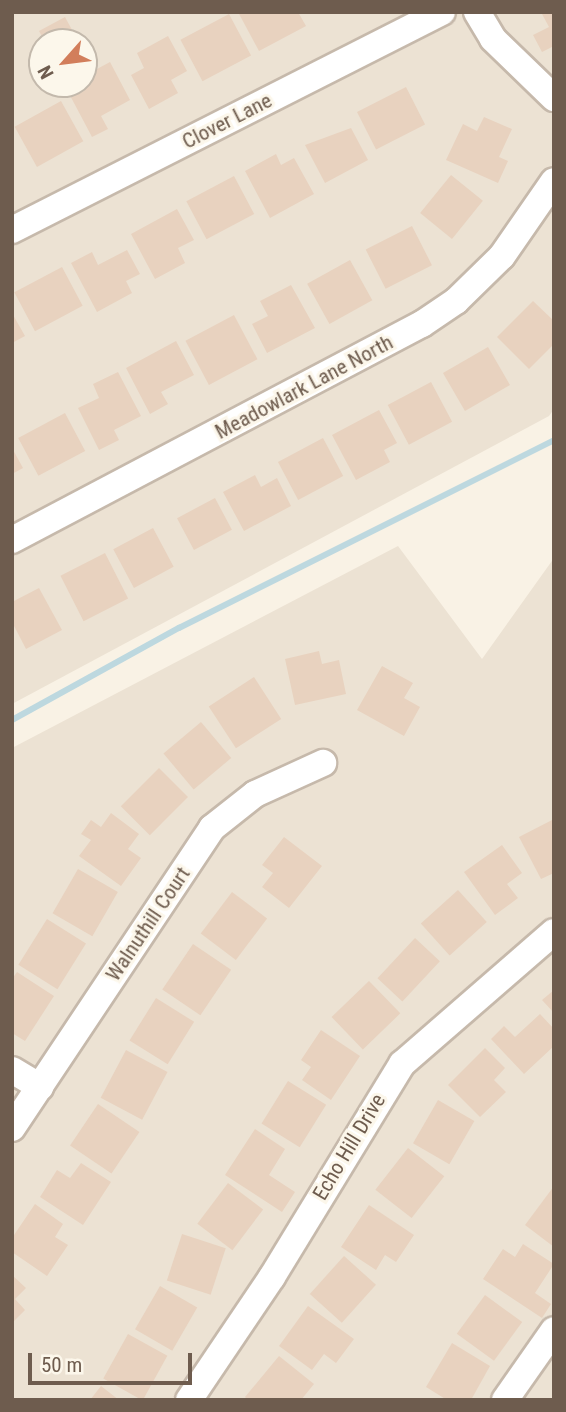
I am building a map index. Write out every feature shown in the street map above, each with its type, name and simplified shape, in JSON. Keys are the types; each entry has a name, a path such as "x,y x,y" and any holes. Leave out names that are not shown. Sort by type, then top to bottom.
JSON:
{"street":[{"name":"Clover Lane","path":"12,230 442,12"},
{"path":"477,12 493,39 554,98"},
{"name":"Meadowlark Lane North","path":"12,540 422,324 456,301 502,256 554,181"},
{"name":"Walnuthill Court","path":"12,1128 212,828 256,794 323,763"},
{"name":"Echo Hill Drive","path":"189,1400 272,1277 402,1064 554,932"},
{"path":"12,1070 40,1087"},
{"path":"505,1400 554,1330"}],"shaded area":[{"path":"12,12 554,12 554,409 549,416 12,704"},
{"path":"398,546 482,659 554,558 554,1400 12,1400 12,748"}],"building":[{"path":"238,12 298,12 306,26 259,51"},
{"path":"554,12 554,46 542,52 533,35 549,27 542,14"},
{"path":"229,14 251,55 203,81 180,40"},
{"path":"65,17 71,28 45,28"},
{"path":"168,36 187,71 171,80 178,93 149,109 131,75 144,68 137,53"},
{"path":"110,62 130,100 101,116 108,129 92,137 71,98 98,98 98,68"},
{"path":"406,87 425,124 376,149 357,112"},
{"path":"61,101 83,141 37,167 15,127"},
{"path":"484,117 512,129 499,157 508,161 498,183 446,160 463,124 477,131"},
{"path":"351,128 368,160 325,183 305,145"},
{"path":"276,154 281,165 294,158 314,194 270,218 245,171"},
{"path":"451,175 483,201 452,239 420,213"},
{"path":"234,176 254,214 207,239 186,201"},
{"path":"177,209 194,240 178,248 185,263 155,279 131,234"},
{"path":"412,226 432,265 386,289 366,250"},
{"path":"127,250 140,274 126,281 132,293 97,312 71,263 92,252 98,265"},
{"path":"350,260 372,300 329,324 307,284"},
{"path":"62,267 83,306 35,331 14,292"},
{"path":"291,285 315,328 267,353 252,324 268,316 260,301"},
{"path":"533,301 554,321 554,344 529,369 497,337"},
{"path":"12,313 25,336 12,343"},
{"path":"234,315 257,359 209,385 185,341"},
{"path":"176,341 194,375 161,392 168,404 150,414 126,368"},
{"path":"488,347 510,385 465,411 443,373"},
{"path":"118,372 141,416 114,430 119,440 99,450 78,408 99,398 93,384"},
{"path":"431,382 452,422 409,445 388,405"},
{"path":"379,410 397,443 384,450 390,462 356,480 332,435"},
{"path":"65,413 85,451 38,476 18,438"},
{"path":"323,438 343,476 298,500 278,462"},
{"path":"12,448 23,468 12,474"},
{"path":"255,475 261,487 277,478 291,506 244,531 223,492"},
{"path":"215,498 232,530 194,550 177,518"},
{"path":"153,528 174,567 134,588 113,549"},
{"path":"105,553 128,598 84,621 60,576"},
{"path":"39,588 62,630 26,649 12,622 12,602"},
{"path":"319,651 322,664 339,660 346,694 295,705 285,659"},
{"path":"382,666 413,683 404,698 420,707 404,736 357,710"},
{"path":"254,677 281,719 236,748 209,706"},
{"path":"201,722 231,758 194,790 163,753"},
{"path":"159,768 188,797 150,835 121,806"},
{"path":"111,813 139,834 128,849 141,858 121,886 79,856 91,840 81,834 91,820 101,827"},
{"path":"554,819 554,873 541,879 519,837"},
{"path":"284,837 322,866 289,908 262,887 273,873 262,865"},
{"path":"502,845 522,873 507,884 518,898 495,915 464,872"},
{"path":"78,869 118,892 92,936 52,913"},
{"path":"458,890 487,922 450,955 421,923"},
{"path":"232,892 267,918 236,960 201,934"},
{"path":"47,919 86,943 57,989 18,965"},
{"path":"415,938 440,961 402,1001 377,978"},
{"path":"193,944 231,970 200,1015 162,990"},
{"path":"17,972 54,996 25,1041 12,1033 12,979"},
{"path":"369,981 400,1013 363,1049 332,1017"},
{"path":"554,990 554,1013 542,1000"},
{"path":"156,998 194,1022 168,1064 130,1040"},
{"path":"540,1014 554,1029 554,1046 524,1074 491,1039 504,1026 515,1037"},
{"path":"321,1030 360,1056 331,1100 302,1080 311,1067 301,1060"},
{"path":"485,1048 505,1068 494,1080 506,1092 480,1117 448,1085"},
{"path":"126,1050 167,1072 142,1120 101,1098"},
{"path":"288,1081 326,1105 300,1147 262,1123"},
{"path":"438,1100 474,1121 449,1164 413,1143"},
{"path":"98,1104 139,1132 111,1173 70,1145"},
{"path":"255,1129 285,1149 269,1175 295,1192 282,1212 225,1175"},
{"path":"408,1148 444,1176 412,1218 375,1190"},
{"path":"81,1163 111,1182 83,1225 40,1197 57,1170 70,1178"},
{"path":"228,1183 263,1209 232,1250 197,1224"},
{"path":"554,1186 554,1247 525,1225"},
{"path":"35,1204 63,1224 55,1237 68,1245 47,1276 12,1252 12,1238"},
{"path":"369,1205 414,1235 396,1262 385,1255 376,1270 341,1247"},
{"path":"182,1234 226,1248 211,1295 167,1281"},
{"path":"523,1244 554,1264 535,1293 551,1304 542,1318 483,1279 503,1249 515,1257"},
{"path":"344,1256 376,1285 342,1323 310,1294"},
{"path":"12,1275 26,1288 15,1299 25,1310 12,1323"},
{"path":"160,1286 197,1308 172,1351 135,1329"},
{"path":"485,1295 522,1322 494,1361 457,1334"},
{"path":"308,1306 354,1339 336,1363 324,1354 312,1370 279,1346"},
{"path":"128,1334 167,1356 143,1400 103,1379"},
{"path":"452,1343 490,1366 471,1400 447,1400 426,1387"},
{"path":"279,1356 314,1384 301,1400 248,1400 245,1397"},
{"path":"101,1386 119,1400 90,1400"}],"waterway":[{"path":"12,720 179,628 554,440"}]}
